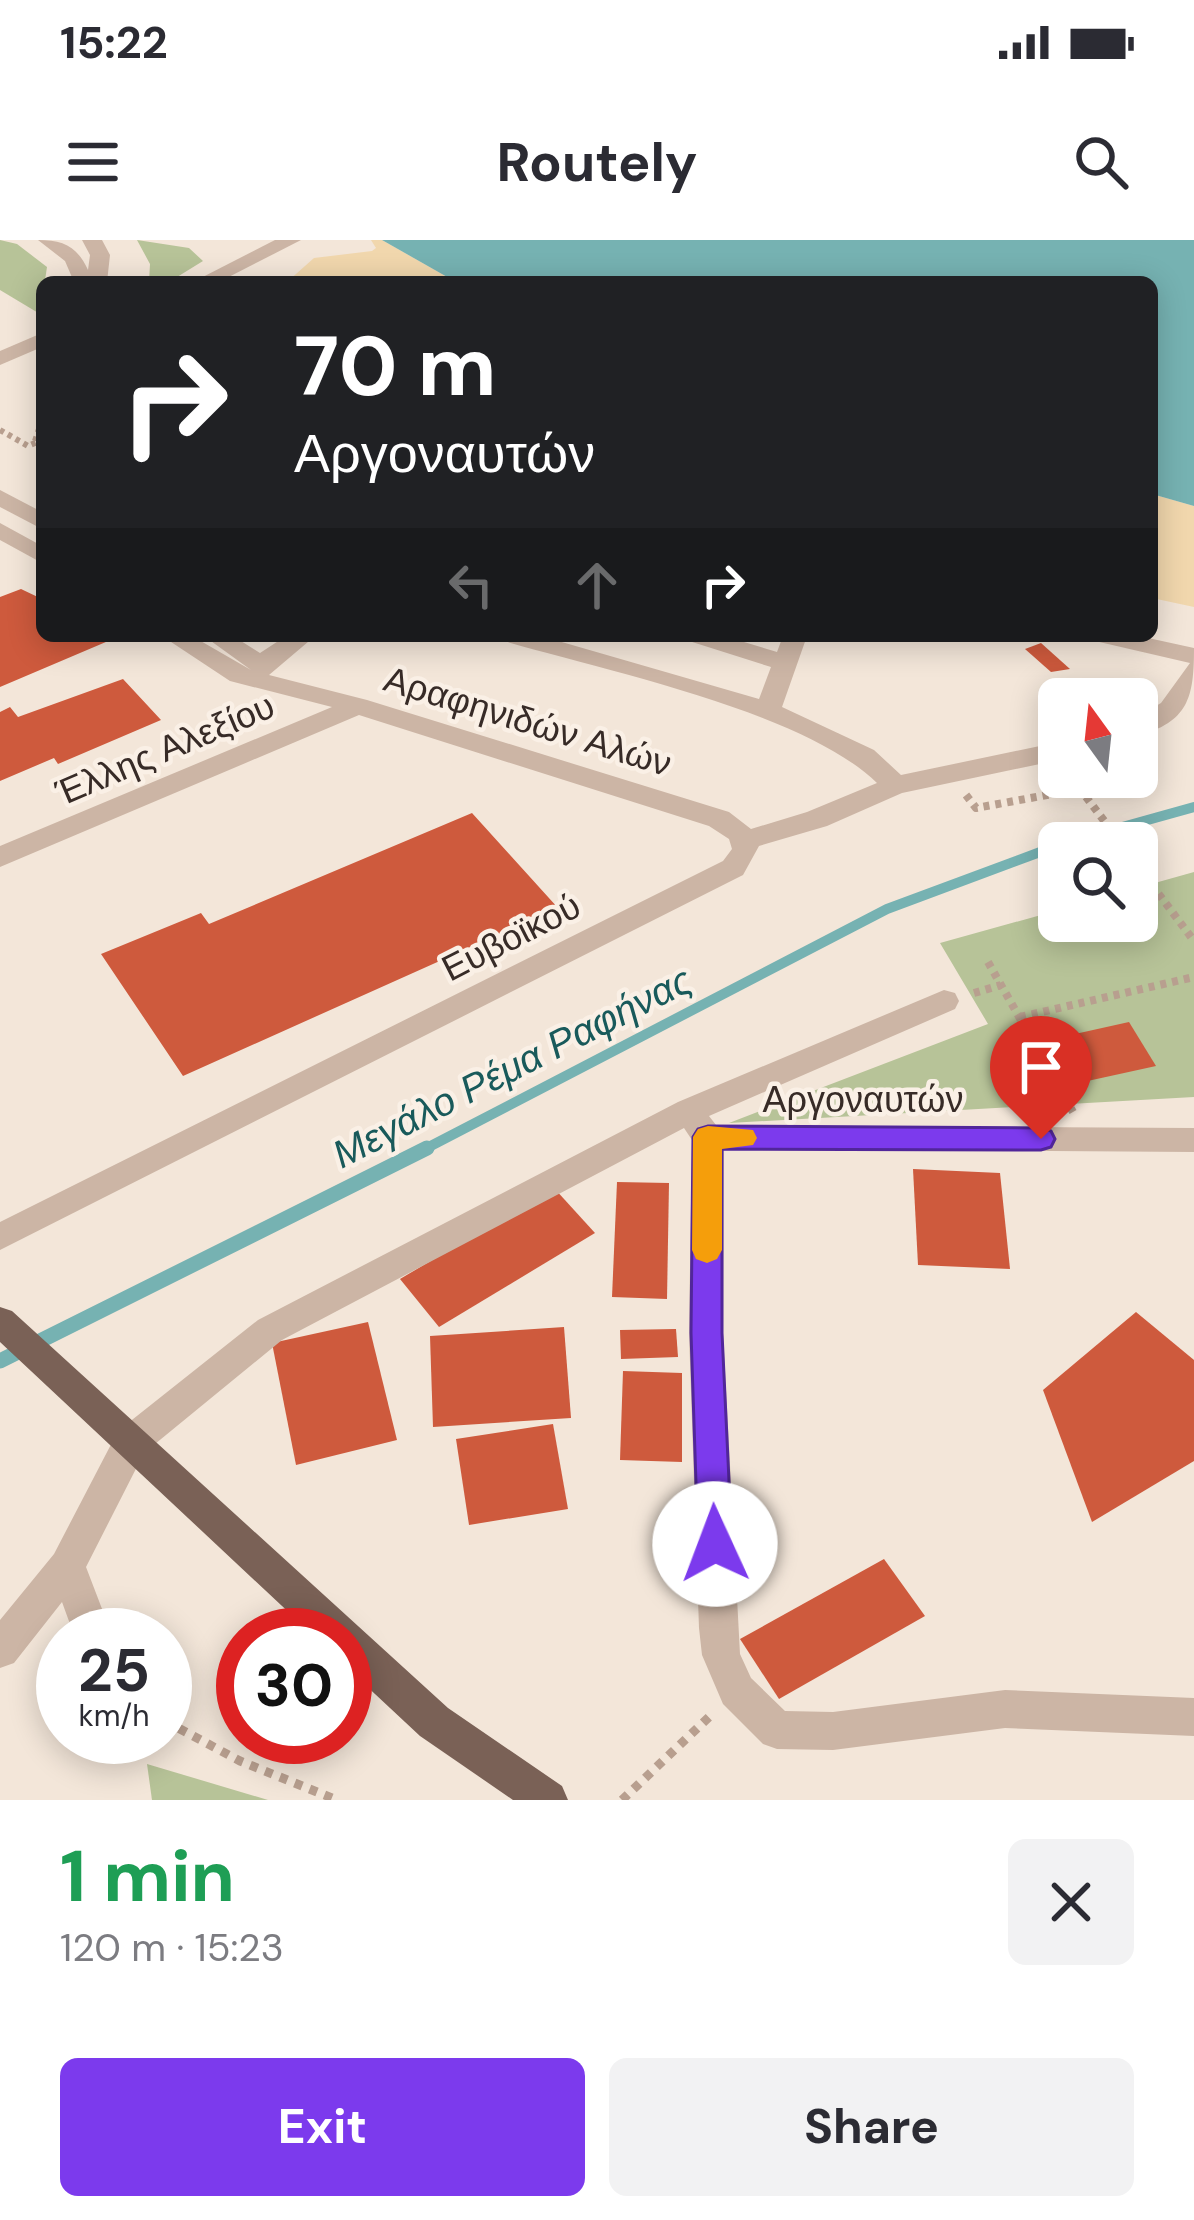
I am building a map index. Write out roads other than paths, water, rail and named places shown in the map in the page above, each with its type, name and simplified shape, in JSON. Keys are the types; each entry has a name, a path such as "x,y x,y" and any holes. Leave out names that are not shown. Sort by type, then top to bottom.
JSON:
{"main road":[{"path":"0,1322 311,1608"},
{"path":"372,1664 434,1722 548,1800"}],"street":[{"path":"48,240 73,258 81,276"},
{"path":"92,240 100,255 98,276"},
{"path":"234,240 284,244"},
{"path":"216,276 284,244"},
{"path":"0,358 36,344"},
{"path":"0,496 36,518"},
{"path":"0,530 36,552"},
{"name":"Αραφηνιδών Αλών","path":"184,642 239,676 358,706 719,819 740,832 744,841"},
{"path":"226,642 261,664 281,686"},
{"path":"261,664 294,642"},
{"path":"534,642 768,710 865,756 895,785"},
{"path":"717,642 788,664"},
{"path":"768,710 794,642"},
{"path":"1131,642 1194,656"},
{"path":"1158,718 1172,709 1194,670"},
{"name":"Έλλης Αλεξίου","path":"0,857 358,706"},
{"path":"1158,727 1194,720"},
{"path":"744,841 817,819 895,785 1038,755"},
{"name":"Ευβοϊκού","path":"0,1237 733,868 746,850 744,841"},
{"path":"0,1650 68,1566 130,1442 270,1330 944,1001"},
{"path":"698,1124 718,1628 721,1655 737,1691 777,1730 833,1731 1005,1709 1194,1717"},
{"name":"Αργοναυτών","path":"698,1124 1194,1140"},
{"path":"68,1566 83,1608"}],"water":[{"path":"382,240 1194,240 1194,506 1158,496 1158,276 445,276"}],"waterway":[{"name":"Μεγάλο Ρέμα Ραφήνας","path":"1140,822 1194,807"},
{"name":"Μεγάλο Ρέμα Ραφήνας","path":"421,1151 887,909 1038,853"},
{"name":"Μεγάλο Ρέμα Ραφήνας","path":"421,1151 427,1148"},
{"name":"Μεγάλο Ρέμα Ραφήνας","path":"0,1361 421,1151"}]}
